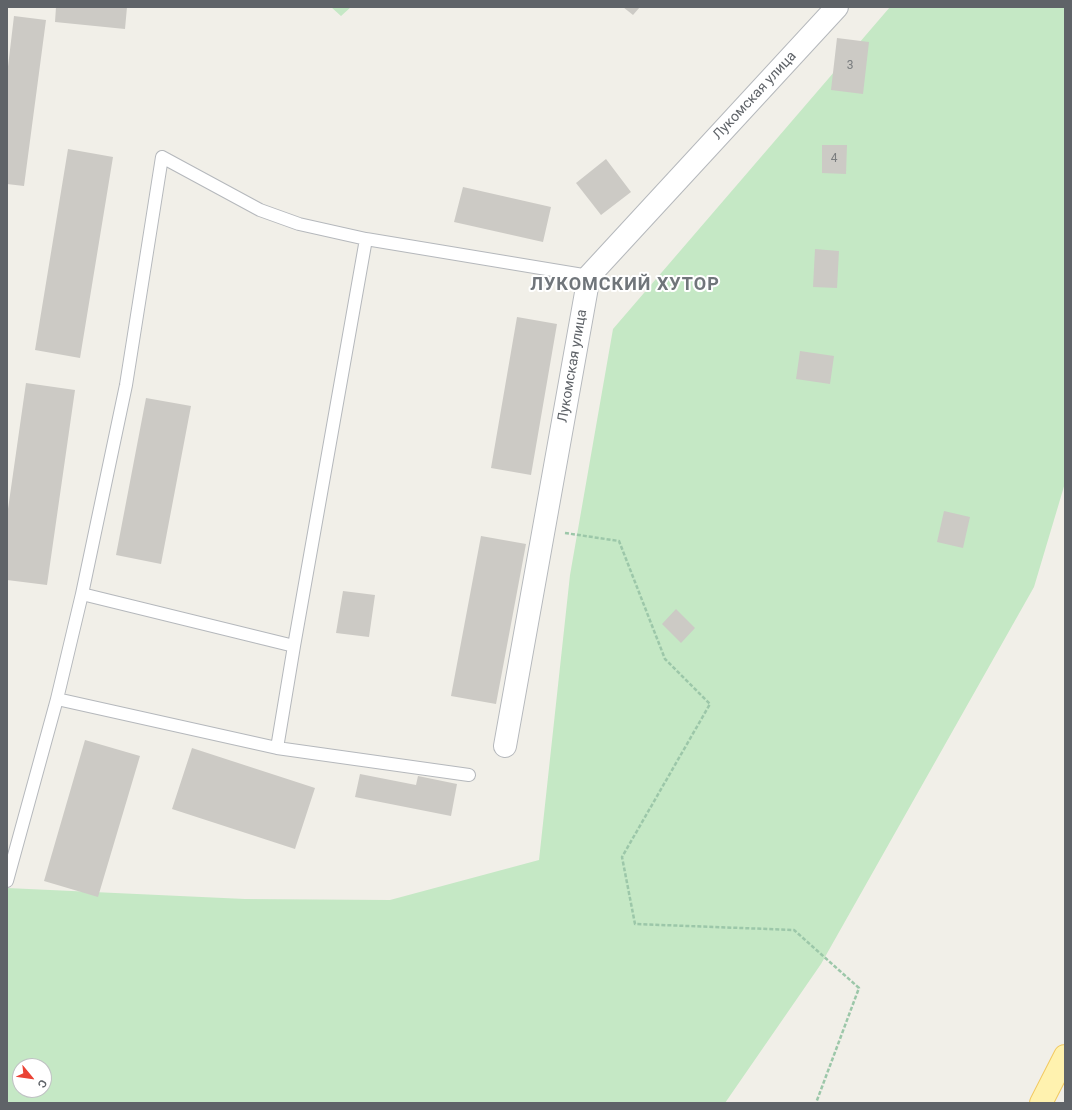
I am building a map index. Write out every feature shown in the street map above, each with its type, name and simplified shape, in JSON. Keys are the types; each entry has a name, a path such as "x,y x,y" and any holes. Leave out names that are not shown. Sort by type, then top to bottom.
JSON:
{"main road":[{"path":"1041,1103 1065,1056"}],"street":[{"name":"Лукомская улица","path":"505,746 589,276 837,7"}],"lane":[{"path":"7,881 57,699 82,594 126,386 162,157 260,210 298,224 366,239 589,276"},
{"path":"277,748 366,239"},
{"path":"82,594 294,646"},
{"path":"57,699 277,748 469,775"}],"path":[{"path":"543,530 619,541 665,660 710,704 622,857 635,924 794,930 859,988 816,1103"}],"green space":[{"path":"331,7 351,7 341,16"},
{"path":"890,7 1065,7 1065,483 1034,587 821,964 725,1103 7,1103 7,888 245,899 390,900 539,860 570,575 613,329"}],"building":[{"path":"56,7 127,7 125,29 55,22"},
{"path":"623,7 640,7 633,15"},
{"path":"14,16 46,20 24,186 7,184 7,75"},
{"path":"837,38 869,42 863,94 831,90"},
{"path":"822,145 847,145 846,174 822,173"},
{"path":"68,149 113,157 80,358 35,350"},
{"path":"606,159 631,192 601,215 576,183"},
{"path":"463,187 551,207 543,242 454,222"},
{"path":"815,249 839,251 837,288 813,287"},
{"path":"517,317 557,324 531,475 491,468"},
{"path":"800,351 834,356 830,384 796,379"},
{"path":"26,383 75,390 47,585 7,580 7,516"},
{"path":"146,398 191,406 161,564 116,555"},
{"path":"944,511 970,517 963,548 937,542"},
{"path":"481,536 526,544 496,704 451,696"},
{"path":"343,591 375,595 369,637 336,633"},
{"path":"676,609 695,628 681,643 662,624"},
{"path":"85,740 140,756 98,897 44,881"},
{"path":"192,748 315,788 295,849 172,809"},
{"path":"360,774 416,785 418,776 457,784 451,816 355,797"}],"district":[{"name":"ЛУКОМСКИЙ ХУТОР","path":"625,285"}]}
